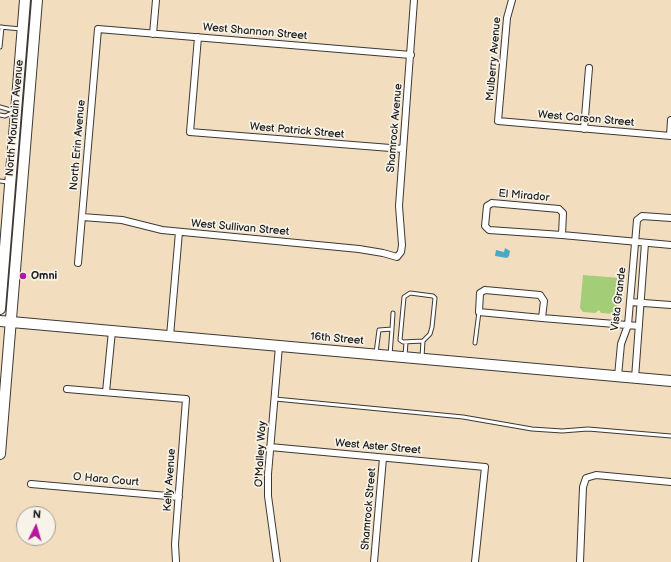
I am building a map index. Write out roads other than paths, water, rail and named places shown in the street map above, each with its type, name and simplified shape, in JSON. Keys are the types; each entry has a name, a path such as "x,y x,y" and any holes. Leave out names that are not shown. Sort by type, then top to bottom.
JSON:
{"main road":[{"name":"North Mountain Avenue","path":"0,309 5,182 15,111 25,0"},
{"name":"North Mountain Avenue","path":"0,454 27,113 38,0"},
{"path":"15,111 27,113"},
{"name":"16th Street","path":"0,321 671,381"}],"street":[{"path":"153,34 156,0"},
{"name":"Shamrock Avenue","path":"397,257 401,252 402,245 399,206 414,0"},
{"name":"Mulberry Avenue","path":"498,121 507,18 512,0"},
{"name":"West Shannon Street","path":"98,29 410,55"},
{"name":"North Erin Avenue","path":"78,262 98,29"},
{"name":"West Patrick Street","path":"198,37 190,132 403,149"},
{"path":"584,129 589,68"},
{"path":"670,136 671,120"},
{"name":"West Carson Street","path":"498,121 670,136"},
{"name":"El Mirador","path":"562,235 563,213 559,209 492,203 487,206 485,226 489,230 671,244"},
{"name":"Vista Grande","path":"618,376 621,344 628,325 637,220 642,216 671,218"},
{"name":"West Sullivan Street","path":"82,217 122,220 149,228 179,232 359,249 397,257"},
{"path":"170,336 179,232"},
{"name":"Vista Grande","path":"635,378 646,243"},
{"path":"542,318 544,301 540,294 485,290 480,293 479,312 542,318 639,326"},
{"path":"630,302 671,305"},
{"path":"67,389 106,392 112,331"},
{"name":"O'Malley Way","path":"277,562 268,496 270,447 279,346"},
{"name":"Kelly Avenue","path":"106,392 186,399 175,544 176,562"},
{"name":"West Aster Street","path":"270,447 485,467 475,562"},
{"name":"Shamrock Street","path":"374,562 383,458"},
{"path":"580,562 583,487 586,478 596,475 671,482"},
{"name":"O Hara Court","path":"31,484 179,497"}],"lane":[{"path":"0,47 1,27 23,30"},
{"path":"0,107 15,111"},
{"path":"0,115 5,116 15,111"},
{"path":"410,293 433,296 435,298 432,327 430,334 423,341 403,342 400,340 404,297 410,293"},
{"path":"475,343 479,312"},
{"path":"390,356 393,313"},
{"path":"376,355 378,330 392,329"},
{"path":"422,359 423,341"},
{"path":"404,357 406,342"},
{"path":"275,399 463,417 532,428 562,431 588,429 671,436"}],"water":[{"path":"505,248 510,251 507,258 495,256 496,250 504,252"}],"place":[{"name":"Omni","path":"23,276"}]}
